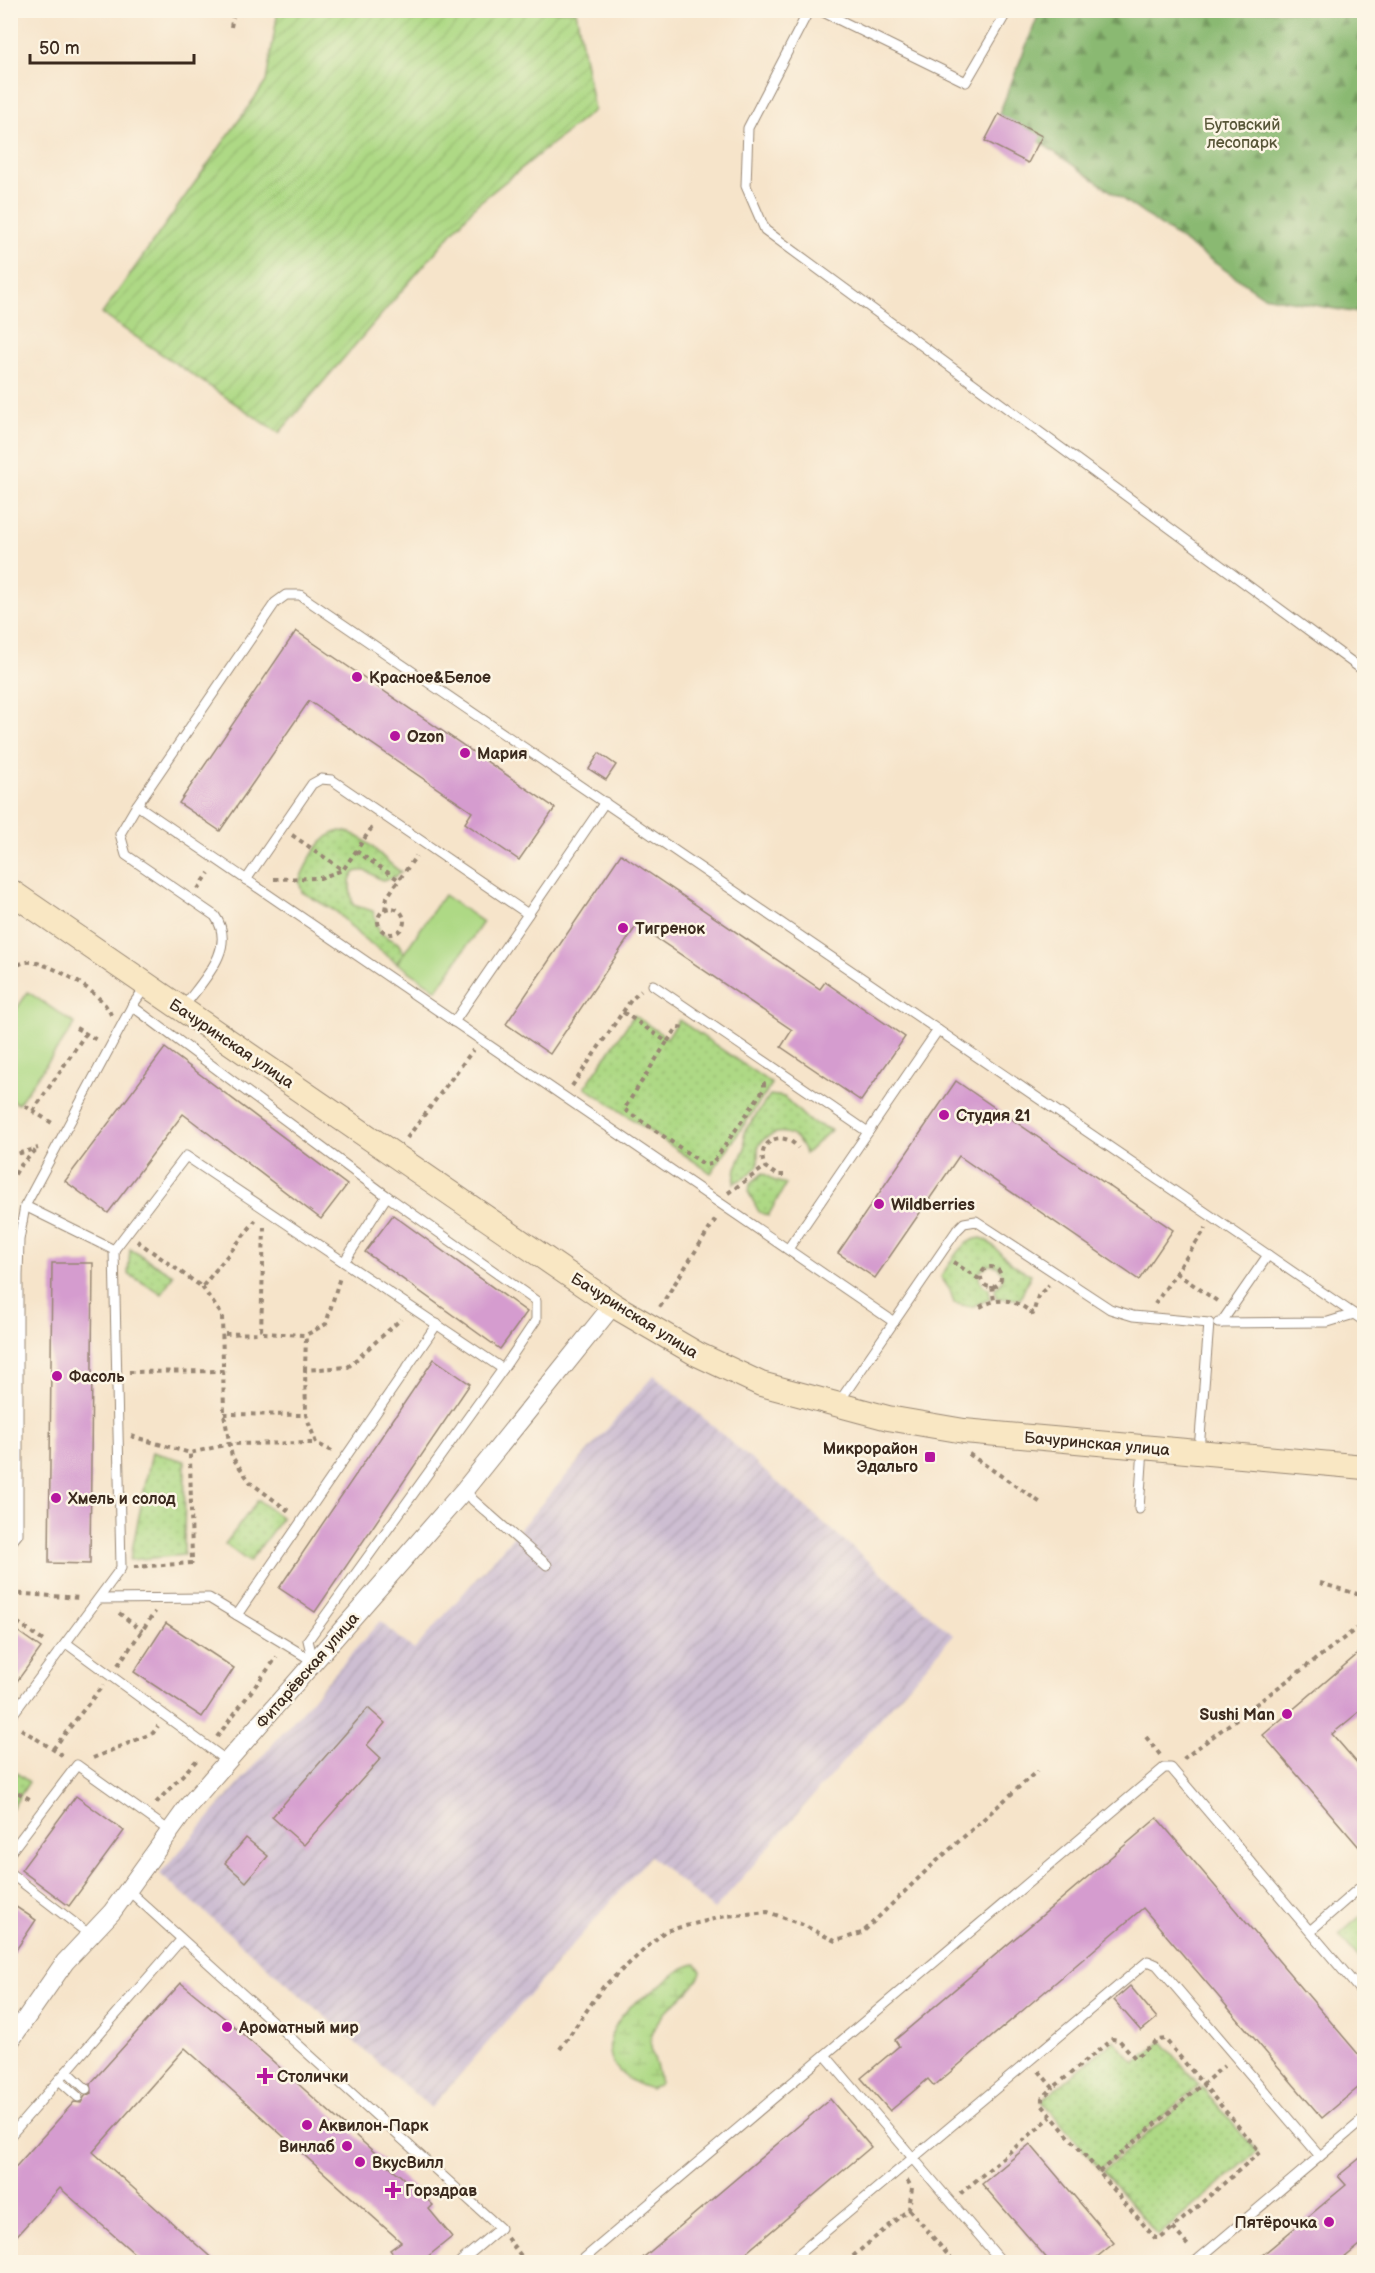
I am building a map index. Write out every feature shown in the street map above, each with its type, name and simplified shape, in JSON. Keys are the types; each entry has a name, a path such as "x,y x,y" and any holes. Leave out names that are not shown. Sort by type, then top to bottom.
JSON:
{"street":[{"name":"Бачуринская улица","path":"10,891 613,1305 723,1368 771,1387 837,1405 888,1418 964,1431 1365,1467"},
{"name":"Фитарёвская улица","path":"10,2041 65,1962 128,1890 189,1805 465,1489 613,1305"}],"lane":[{"path":"809,10 748,128 746,186 765,230 1365,671"},
{"path":"819,10 966,82 1008,10"},
{"path":"182,1009 221,952 223,944 221,927 215,915 126,855 122,848 122,827 275,603 293,594 300,595 1365,1321"},
{"path":"246,880 312,784 321,779 332,780 528,914"},
{"path":"454,1022 604,802"},
{"path":"137,805 894,1322"},
{"path":"10,1544 18,1534 18,1276 19,1240 25,1206 132,1006 147,985"},
{"path":"653,985 868,1132"},
{"path":"132,1006 387,1196 536,1301 536,1320 308,1640 313,1661"},
{"path":"788,1249 938,1030"},
{"path":"10,1718 121,1568 114,1250 186,1156 503,1369"},
{"path":"344,1262 387,1196"},
{"path":"25,1206 114,1250"},
{"path":"837,1405 961,1226 976,1221 1110,1309 1145,1317 1209,1323 1328,1322 1354,1314"},
{"path":"1221,1323 1268,1255"},
{"path":"1199,1452 1209,1323"},
{"path":"237,1615 436,1324"},
{"path":"1139,1509 1143,1448"},
{"path":"465,1489 473,1500 547,1565"},
{"path":"99,1599 209,1598 313,1661"},
{"path":"66,1643 227,1761"},
{"path":"10,1853 77,1765 171,1832"},
{"path":"580,2262 1163,1768 1171,1768 1365,1995"},
{"path":"10,1873 90,1935"},
{"path":"1310,1931 1365,1884"},
{"path":"128,1890 500,2228 460,2262"},
{"path":"10,2136 181,1940"},
{"path":"789,2262 1148,1961 1157,1965 1320,2156"},
{"path":"825,2055 1002,2262"},
{"path":"67,2072 86,2089"},
{"path":"59,2080 78,2097"},
{"path":"1197,2261 1365,2119"}],"path":[{"path":"231,27 234,10"},
{"path":"246,880 320,878 343,870 382,813"},
{"path":"281,828 343,870"},
{"path":"385,910 397,910 402,916 401,928 395,933 387,933 380,928 379,916 385,910 387,897 424,843"},
{"path":"356,850 399,880"},
{"path":"191,899 218,860"},
{"path":"10,969 30,962 58,969 103,1002 112,1014 107,1023"},
{"path":"565,1097 637,994 653,985"},
{"path":"623,1012 667,1042"},
{"path":"694,1034 684,1027 678,1027 624,1109 705,1165 712,1164 764,1089 763,1081 753,1075"},
{"path":"76,1028 98,1040"},
{"path":"92,1050 102,1031"},
{"path":"33,1111 86,1033"},
{"path":"403,1143 481,1040"},
{"path":"25,1106 52,1123"},
{"path":"47,1131 58,1112"},
{"path":"784,1175 777,1175 765,1167 762,1154 764,1147 774,1138 788,1139 798,1148"},
{"path":"10,1182 42,1140"},
{"path":"11,1155 37,1149"},
{"path":"714,1199 739,1187 765,1167"},
{"path":"656,1313 724,1205"},
{"path":"202,1287 265,1209"},
{"path":"261,1333 265,1209"},
{"path":"1145,1317 1214,1218"},
{"path":"126,1234 202,1287 222,1315 225,1334 224,1414 232,1457 251,1483 303,1521"},
{"path":"941,1254 992,1286"},
{"path":"225,1334 306,1335 326,1324 344,1262"},
{"path":"982,1281 983,1271 994,1268 998,1271 1000,1279 992,1286"},
{"path":"1176,1273 1230,1310"},
{"path":"980,1306 994,1301 1012,1301 1034,1314 1038,1296 1056,1274"},
{"path":"992,1286 994,1301"},
{"path":"305,1370 348,1367 413,1308"},
{"path":"306,1335 306,1415 316,1443"},
{"path":"118,1373 224,1371"},
{"path":"224,1414 306,1415"},
{"path":"119,1432 190,1453 229,1444 316,1443 345,1458"},
{"path":"961,1449 1041,1503"},
{"path":"121,1568 192,1563 190,1453"},
{"path":"1320,1583 1365,1596"},
{"path":"10,1593 99,1599"},
{"path":"10,1617 59,1653"},
{"path":"1171,1768 1365,1623"},
{"path":"95,1758 153,1733 165,1716"},
{"path":"19,1728 77,1765"},
{"path":"560,2049 603,1987 664,1930 726,1916 768,1912 803,1925 835,1941 862,1934 929,1868 1038,1771"},
{"path":"10,1788 45,1808"},
{"path":"1114,2039 1135,2058 1158,2040 1165,2039 1204,2083 1260,2152 1161,2238 1153,2236 1051,2117 1041,2101 1053,2088 1114,2039"},
{"path":"1098,2172 1235,2056"},
{"path":"1029,2059 1053,2088"},
{"path":"951,2202 1051,2117"},
{"path":"846,2262 909,2209 912,2188 898,2170"},
{"path":"909,2209 954,2262"},
{"path":"500,2228 526,2262"},
{"path":"1173,2228 1197,2261"}],"shaded area":[{"path":"654,1375 953,1635 714,1910 650,1856 431,2108 160,1874 380,1621 414,1650"}],"green space":[{"path":"278,11 576,11 594,110 476,205 279,433 102,314 266,82"},
{"name":"Бутовский лесопарк","path":"1040,11 1364,11 1364,314 1263,296 999,114"},
{"path":"340,831 366,841 401,872 393,878 382,880 365,871 358,871 351,878 350,883 353,905 373,911 380,933 398,943 404,953 397,963 359,935 337,912 302,892 299,881 315,851 326,838"},
{"path":"444,895 483,922 437,990 397,963"},
{"path":"28,992 75,1024 18,1104 11,1099 11,1017"},
{"path":"634,1015 667,1038 679,1020 772,1084 711,1173 585,1087"},
{"path":"770,1095 784,1097 809,1121 831,1130 805,1154 797,1139 791,1135 777,1133 770,1135 758,1147 758,1166 746,1177 734,1183 736,1168 745,1148 744,1132"},
{"path":"763,1173 775,1181 786,1184 768,1216 759,1212 749,1193 750,1184"},
{"path":"981,1238 990,1243 1015,1266 1031,1274 1020,1299 996,1298 995,1288 1001,1283 1003,1275 997,1266 989,1265 980,1271 979,1279 989,1288 990,1299 971,1307 954,1303 950,1290 941,1277 962,1247"},
{"path":"130,1249 173,1275 162,1294 128,1274"},
{"path":"152,1452 185,1461 184,1555 130,1560"},
{"path":"258,1500 282,1518 249,1562 225,1544"},
{"path":"11,1769 29,1782 11,1810"},
{"path":"1364,1913 1364,1953 1359,1958 1339,1935"},
{"path":"696,1964 701,1971 698,1978 663,2014 652,2033 651,2046 659,2084 651,2089 636,2083 616,2068 611,2058 612,2035 617,2023 634,2004 680,1970"},
{"path":"1114,2040 1135,2064 1162,2041 1199,2085 1100,2169 1042,2101"},
{"path":"1202,2087 1257,2152 1158,2236 1103,2171"}],"building":[{"path":"999,114 1042,136 1028,163 985,141"},
{"path":"296,631 555,808 519,860 465,823 472,812 309,701 220,831 179,803"},
{"path":"599,753 616,765 606,780 589,769"},
{"path":"621,854 820,989 825,982 905,1037 861,1101 781,1047 792,1030 637,925 550,1054 506,1024"},
{"path":"165,1048 347,1185 321,1219 183,1114 108,1213 65,1181"},
{"path":"956,1081 1173,1230 1139,1280 959,1156 875,1278 838,1253"},
{"path":"393,1215 527,1312 500,1349 365,1252"},
{"path":"52,1263 93,1263 90,1564 49,1563"},
{"path":"434,1359 470,1384 315,1612 279,1588"},
{"path":"166,1623 234,1668 202,1717 134,1672"},
{"path":"10,1626 41,1648 10,1691"},
{"path":"1365,1648 1365,1707 1332,1734 1365,1772 1365,1854 1263,1735"},
{"path":"368,1708 385,1723 367,1745 381,1758 304,1845 272,1817"},
{"path":"76,1796 124,1831 69,1906 21,1870"},
{"path":"1157,1818 1365,2062 1365,2082 1322,2118 1143,1908 934,2086 928,2079 890,2111 861,2078 899,2046 895,2040"},
{"path":"246,1838 268,1856 246,1882 225,1863"},
{"path":"10,1903 36,1920 10,1959"},
{"name":"Аквилон-Парк","path":"181,1983 228,2021 433,2205 429,2209 452,2237 421,2262 400,2262 390,2250 401,2242 185,2048 93,2152 216,2262 144,2262 60,2188 10,2243 10,2173 74,2102 81,2103 85,2096 91,2093 90,2084"},
{"path":"1130,1986 1157,2018 1141,2031 1114,2000"},
{"path":"830,2099 871,2147 735,2262 638,2262"},
{"path":"1030,2144 1114,2243 1091,2262 1050,2262 982,2184"},
{"path":"1365,2154 1365,2241 1339,2262 1254,2262 1346,2185 1338,2176"}],"place":[{"name":"Красное&Белое","path":"357,677"},
{"name":"Ozon","path":"395,736"},
{"name":"Мария","path":"465,753"},
{"name":"Тигренок","path":"623,928"},
{"name":"Студия 21","path":"944,1115"},
{"name":"Wildberries","path":"879,1204"},
{"name":"Фасоль","path":"57,1376"},
{"name":"Микрорайон Эдальго","path":"930,1457"},
{"name":"Хмель и солод","path":"56,1498"},
{"name":"Sushi Man","path":"1287,1714"},
{"name":"Ароматный мир","path":"227,2027"},
{"name":"Столички","path":"265,2076"},
{"name":"Аквилон-Парк","path":"307,2125"},
{"name":"Винлаб","path":"347,2146"},
{"name":"ВкусВилл","path":"360,2162"},
{"name":"Горздрав","path":"393,2190"},
{"name":"Пятёрочка","path":"1329,2222"}]}
